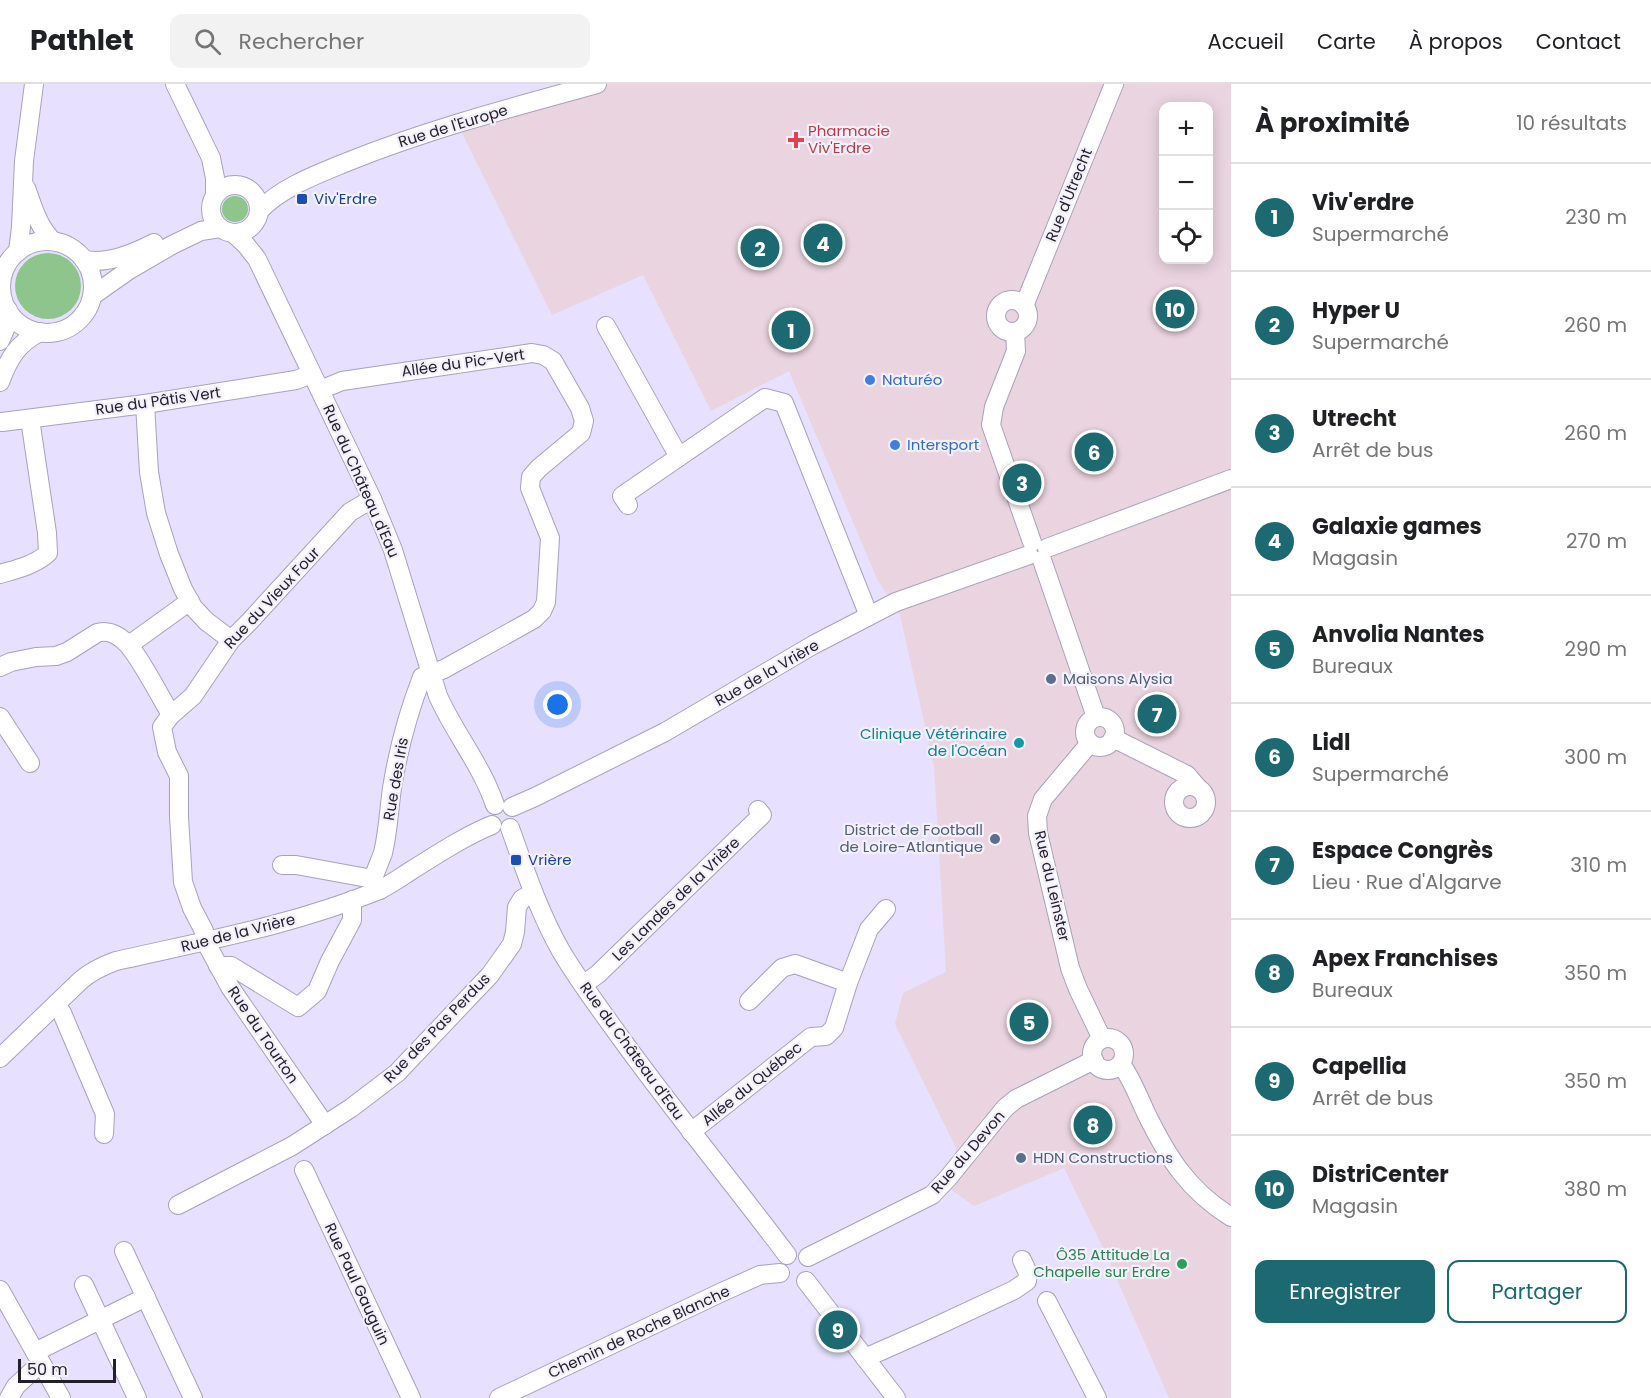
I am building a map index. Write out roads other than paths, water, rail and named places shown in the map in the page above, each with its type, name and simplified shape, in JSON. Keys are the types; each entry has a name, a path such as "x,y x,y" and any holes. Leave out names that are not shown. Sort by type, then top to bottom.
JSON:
{"street":[{"path":"18,252 24,161 34,84"},
{"path":"175,84 211,158 215,178 213,219 226,230"},
{"name":"Rue de l'Europe","path":"258,216 271,198 312,176 388,146 459,122 597,84"},
{"name":"Rue d'Utrecht","path":"1024,306 1114,84"},
{"name":"Rue de l'Europe","path":"250,189 312,176"},
{"path":"23,181 39,223 52,241"},
{"path":"84,260 104,261 125,256 190,225 197,221 223,188 234,184 250,189 257,198 258,216 245,231 201,231 146,260 92,296"},
{"name":"Rue du Château d'Eau","path":"257,259 258,216"},
{"name":"Rue du Château d'Eau","path":"226,230 246,244 257,259 372,499 393,550 431,674 447,716 504,806"},
{"path":"52,241 76,250 84,260 93,283 92,296 82,316 73,324 63,330 40,332 16,321 8,310 3,299 2,279 9,261 18,252 28,245 52,241"},
{"path":"1011,300 1024,306 1028,316 1021,330 1005,331 1001,328 996,320 997,311 1002,304 1011,300"},
{"path":"0,341 9,320 8,310"},
{"path":"606,326 679,457"},
{"path":"0,382 18,347 28,338 40,332"},
{"path":"1015,332 1016,351 994,407 991,425 1096,717"},
{"name":"Allée du Pic-Vert","path":"316,382 342,381 532,353 543,355 553,361 580,408 584,421 581,433 531,477 530,488 550,538 546,602 542,611 534,619 431,674"},
{"name":"Rue du Pâtis Vert","path":"2,422 145,404 296,380 316,382"},
{"path":"628,505 622,496 765,398 784,403 869,616"},
{"path":"145,404 149,472 156,513 169,554 190,602 206,621 231,640"},
{"path":"0,574 41,559 48,553 30,419"},
{"name":"Rue de la Vrière","path":"504,806 535,797 665,732 813,645 896,602 1231,479"},
{"name":"Rue du Vieux Four","path":"170,716 193,696 231,640 350,512 372,499"},
{"path":"129,645 190,602"},
{"path":"0,667 11,662 36,657 56,656 101,632 113,633 129,645 169,711 170,716 162,727 167,752 180,776 179,817 182,875 192,908 204,931 205,941"},
{"name":"Rue des Iris","path":"376,884 387,832 397,763 414,698 422,677 431,674"},
{"path":"0,717 30,763"},
{"path":"1096,717 1110,720 1114,729 1113,738 1107,745 1094,746 1085,735 1086,726 1091,719 1096,717"},
{"path":"1113,738 1187,775 1205,795 1206,805 1201,815 1191,819 1181,815 1174,801 1179,791 1188,786 1198,788"},
{"name":"Rue du Leinster","path":"1090,743 1043,799 1037,816 1038,833 1071,968 1078,989 1102,1039"},
{"path":"1172,766 1179,791"},
{"path":"501,827 514,824 516,815 504,806"},
{"name":"Les Landes de la Vrière","path":"583,985 606,966 762,815 758,810"},
{"name":"Rue du Château d'Eau","path":"501,827 561,950 583,985 631,1053 787,1255"},
{"name":"Rue de la Vrière","path":"0,1058 80,981 101,966 254,930 352,900 376,884 469,835 501,827"},
{"path":"282,865 296,865 376,884"},
{"name":"Rue des Pas Perdus","path":"178,1205 292,1146 351,1108 397,1073 490,975 512,944 517,907 522,899 533,893"},
{"path":"218,966 231,966 298,1007 317,991 352,920 352,900"},
{"name":"Allée du Québec","path":"691,1132 811,1037 826,1036 834,1028 869,929 886,909"},
{"name":"Rue du Tourton","path":"205,941 230,987 325,1125"},
{"path":"749,1001 782,968 795,964 848,983"},
{"path":"56,1004 62,1013 105,1114 104,1134"},
{"path":"1102,1039 1116,1040 1122,1046 1124,1055 1117,1068 1101,1068 1094,1060 1093,1050 1102,1039"},
{"name":"Rue du Devon","path":"808,1257 932,1195 1005,1108 1017,1099 1094,1060"},
{"path":"1121,1064 1130,1076 1166,1152 1180,1172 1196,1190 1231,1216"},
{"name":"Rue Paul Gauguin","path":"304,1170 411,1398"},
{"path":"124,1251 193,1398"},
{"path":"800,1252 808,1257 812,1272 806,1281 791,1284 782,1278 780,1263 787,1255 800,1252"},
{"path":"865,1358 1014,1290 1027,1281 1028,1273 1022,1260"},
{"name":"Chemin de Roche Blanche","path":"499,1398 730,1288 760,1275 780,1273"},
{"path":"806,1281 896,1398"},
{"path":"84,1285 137,1398"},
{"path":"9,1398 38,1358 100,1319 146,1297"},
{"path":"2,1299 61,1398"},
{"path":"1047,1301 1097,1398"}],"place":[{"name":"Pharmacie Viv'Erdre","path":"796,140"},
{"name":"Viv'Erdre","path":"302,199"},
{"name":"Galaxie games","path":"823,243"},
{"name":"Hyper U","path":"760,248"},
{"name":"DistriCenter","path":"1175,309"},
{"name":"Viv'erdre","path":"791,330"},
{"name":"Naturéo","path":"870,380"},
{"name":"Intersport","path":"895,445"},
{"name":"Lidl","path":"1094,452"},
{"name":"Utrecht","path":"1022,483"},
{"name":"Maisons Alysia","path":"1051,679"},
{"name":"Espace Congrès","path":"1157,714"},
{"name":"Clinique Vétérinaire de l'Océan","path":"1019,743"},
{"name":"District de Football de Loire-Atlantique","path":"995,839"},
{"name":"Vrière","path":"516,860"},
{"name":"Anvolia Nantes","path":"1029,1022"},
{"name":"Apex Franchises","path":"1093,1125"},
{"name":"HDN Constructions","path":"1021,1158"},
{"name":"Ô35 Attitude La Chapelle sur Erdre","path":"1182,1264"},
{"name":"Capellia","path":"838,1330"}]}
